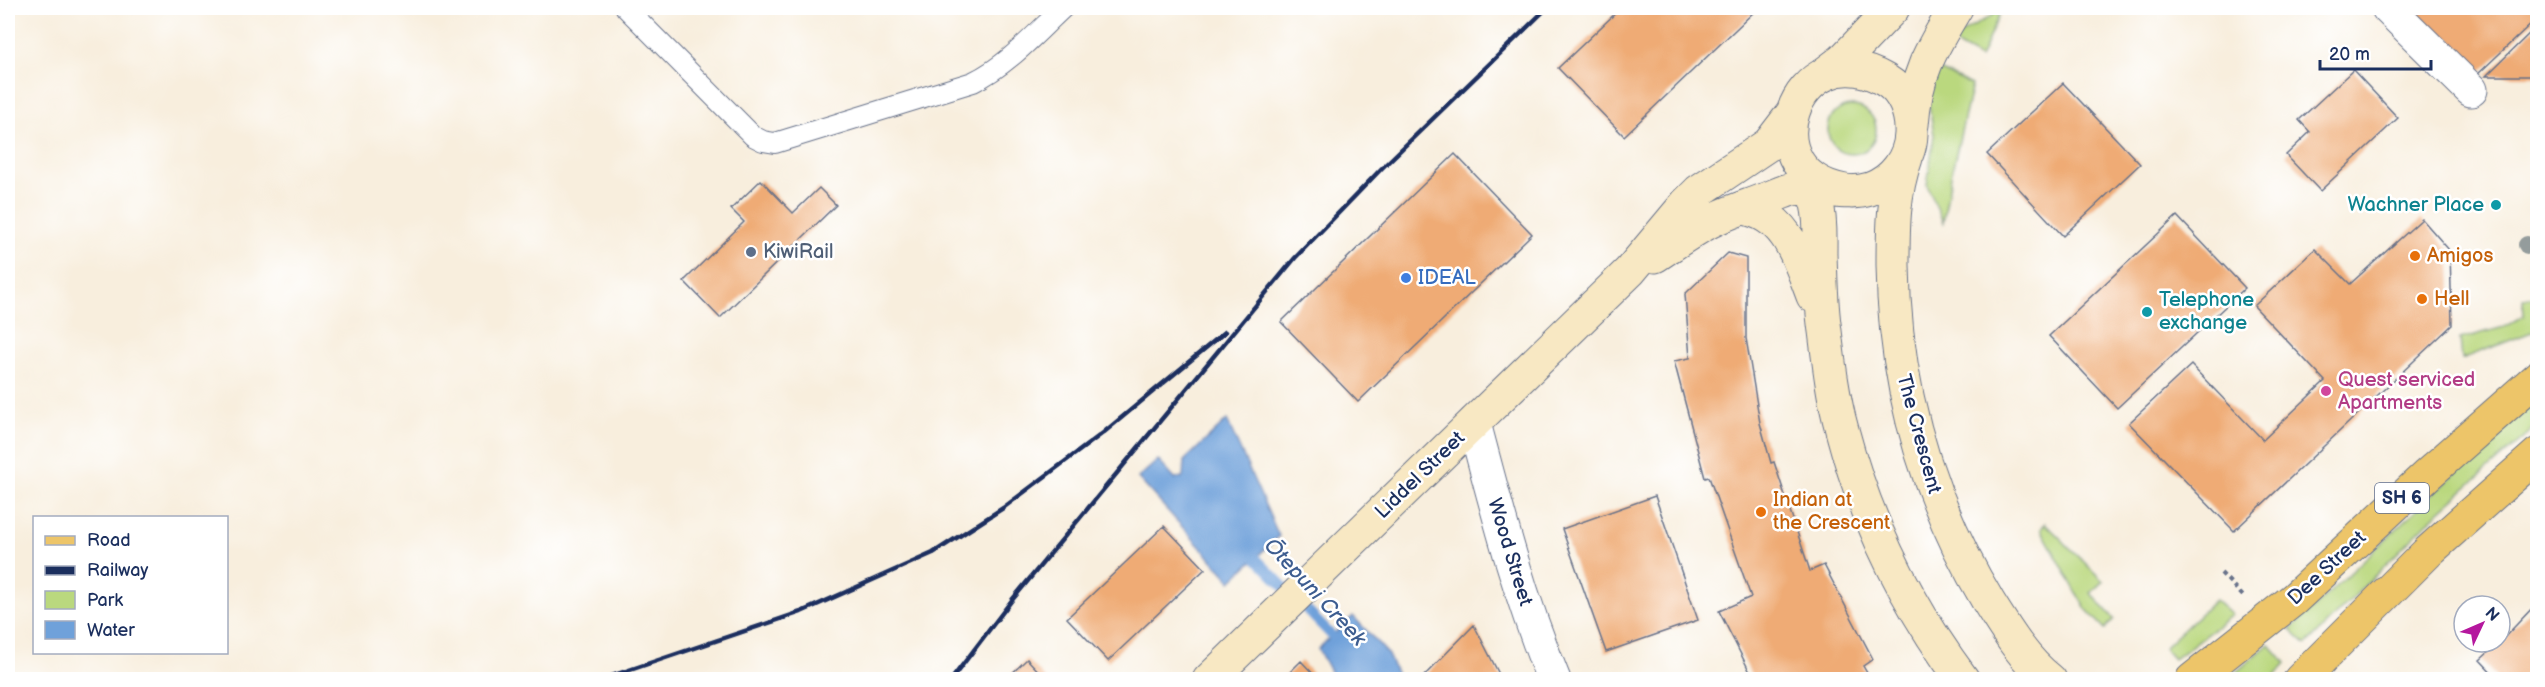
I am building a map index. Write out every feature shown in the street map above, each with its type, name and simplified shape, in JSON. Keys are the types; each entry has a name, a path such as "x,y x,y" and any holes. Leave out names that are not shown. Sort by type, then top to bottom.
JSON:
{"main road":[{"name":"Dee Street","path":"2192,680 2294,600 2418,483 2538,377"},
{"name":"SH 6","path":"2300,680 2429,551 2538,454"}],"street":[{"path":"1893,8 1843,60 1809,85 1798,98 1789,130 1791,146 1804,174 1819,218 1821,294 1841,428 1871,518 1887,555 1911,603 1941,651 1963,680"},
{"name":"The Crescent","path":"1956,8 1922,69 1915,90 1909,141 1896,188 1893,235 1895,326 1909,410 1936,499 1979,585 2010,634 2050,680"},
{"path":"2388,8 2471,90"},
{"path":"1804,174 1808,174 1821,185 1853,192 1870,189 1885,181 1898,170 1909,141 1909,110 1900,94 1888,82 1873,73 1855,69 1838,70 1822,76"},
{"name":"Liddel Street","path":"1209,680 1630,271 1686,204 1706,186 1769,144 1792,114"},
{"name":"Liddel Street","path":"1630,271 1708,222 1792,190 1804,174"},
{"path":"1743,208 1765,214 1788,237 1796,252 1825,329"},
{"name":"Wood Street","path":"1474,423 1506,548 1530,620 1554,680"}],"lane":[{"path":"626,8 753,136 775,143 973,82 990,74 1005,62 1063,8"}],"path":[{"path":"2221,573 2247,600"}],"green space":[{"path":"2002,8 1980,58 1951,42 1963,32"},
{"path":"1937,69 1972,85 1943,222 1927,185 1934,135 1928,99"},
{"path":"1852,106 1869,113 1876,130 1869,147 1852,154 1835,147 1828,130 1835,113"},
{"path":"2537,296 2537,330 2462,359 2460,339 2504,327 2524,316 2523,299"},
{"path":"2537,399 2537,426 2433,517 2306,645 2290,630 2508,423"},
{"path":"2045,523 2103,581 2091,593 2114,619 2105,629 2085,608 2041,529"},
{"path":"2215,600 2232,615 2174,659 2164,648"},
{"path":"2269,644 2286,663 2272,679 2228,679"}],"water":[{"path":"1227,420 1279,536 1231,581 1138,478 1158,460 1175,479 1183,477 1184,461"},
{"path":"1353,616 1387,653 1399,679 1334,679 1318,649"}],"building":[{"path":"1621,8 1758,8 1624,136 1558,68"},
{"path":"2411,8 2538,8 2538,17 2477,75"},
{"path":"2538,25 2538,76 2486,76"},
{"path":"2353,70 2398,118 2320,191 2286,155 2310,132 2299,120"},
{"path":"2063,83 2140,164 2063,236 1987,154"},
{"name":"IDEAL","path":"1455,154 1532,234 1358,402 1281,322"},
{"name":"KiwiRail","path":"761,180 793,213 819,188 836,205 720,318 684,281 744,222 731,209"},
{"name":"Telephone exchange","path":"2177,216 2245,288 2117,408 2049,336"},
{"path":"2422,219 2450,251 2452,325 2234,531 2129,423 2191,365 2263,440 2325,381 2254,306 2315,249 2350,284"},
{"path":"1728,253 1746,258 1746,338 1760,423 1771,463 1774,462 1810,571 1824,565 1873,659 1863,666 1871,680 1754,680 1719,611 1751,597 1709,477 1705,478 1674,361 1690,358 1685,294"},
{"path":"1655,496 1698,620 1606,652 1562,529"},
{"path":"1164,526 1205,569 1108,661 1067,618"},
{"path":"2538,602 2538,680 2499,680 2480,660 2487,654 2512,654 2512,629"},
{"path":"1474,625 1502,680 1420,680"},
{"path":"1027,659 1047,680 1005,680"},
{"path":"1301,661 1319,680 1282,680"}],"waterway":[{"name":"Ōtepuni Creek","path":"1247,549 1341,645"}],"railway":[{"path":"951,680 1012,600 1295,258 1382,168 1547,8"},
{"path":"600,680 801,612 933,553 1003,508 1103,433 1225,332"}],"place":[{"name":"Wachner Place","path":"2496,205"},
{"name":"KiwiRail","path":"751,252"},
{"name":"Amigos","path":"2415,256"},
{"name":"IDEAL","path":"1406,278"},
{"name":"Hell","path":"2422,299"},
{"name":"Telephone exchange","path":"2147,312"},
{"name":"Quest serviced Apartments","path":"2326,391"},
{"name":"Indian at the Crescent","path":"1761,512"}]}
